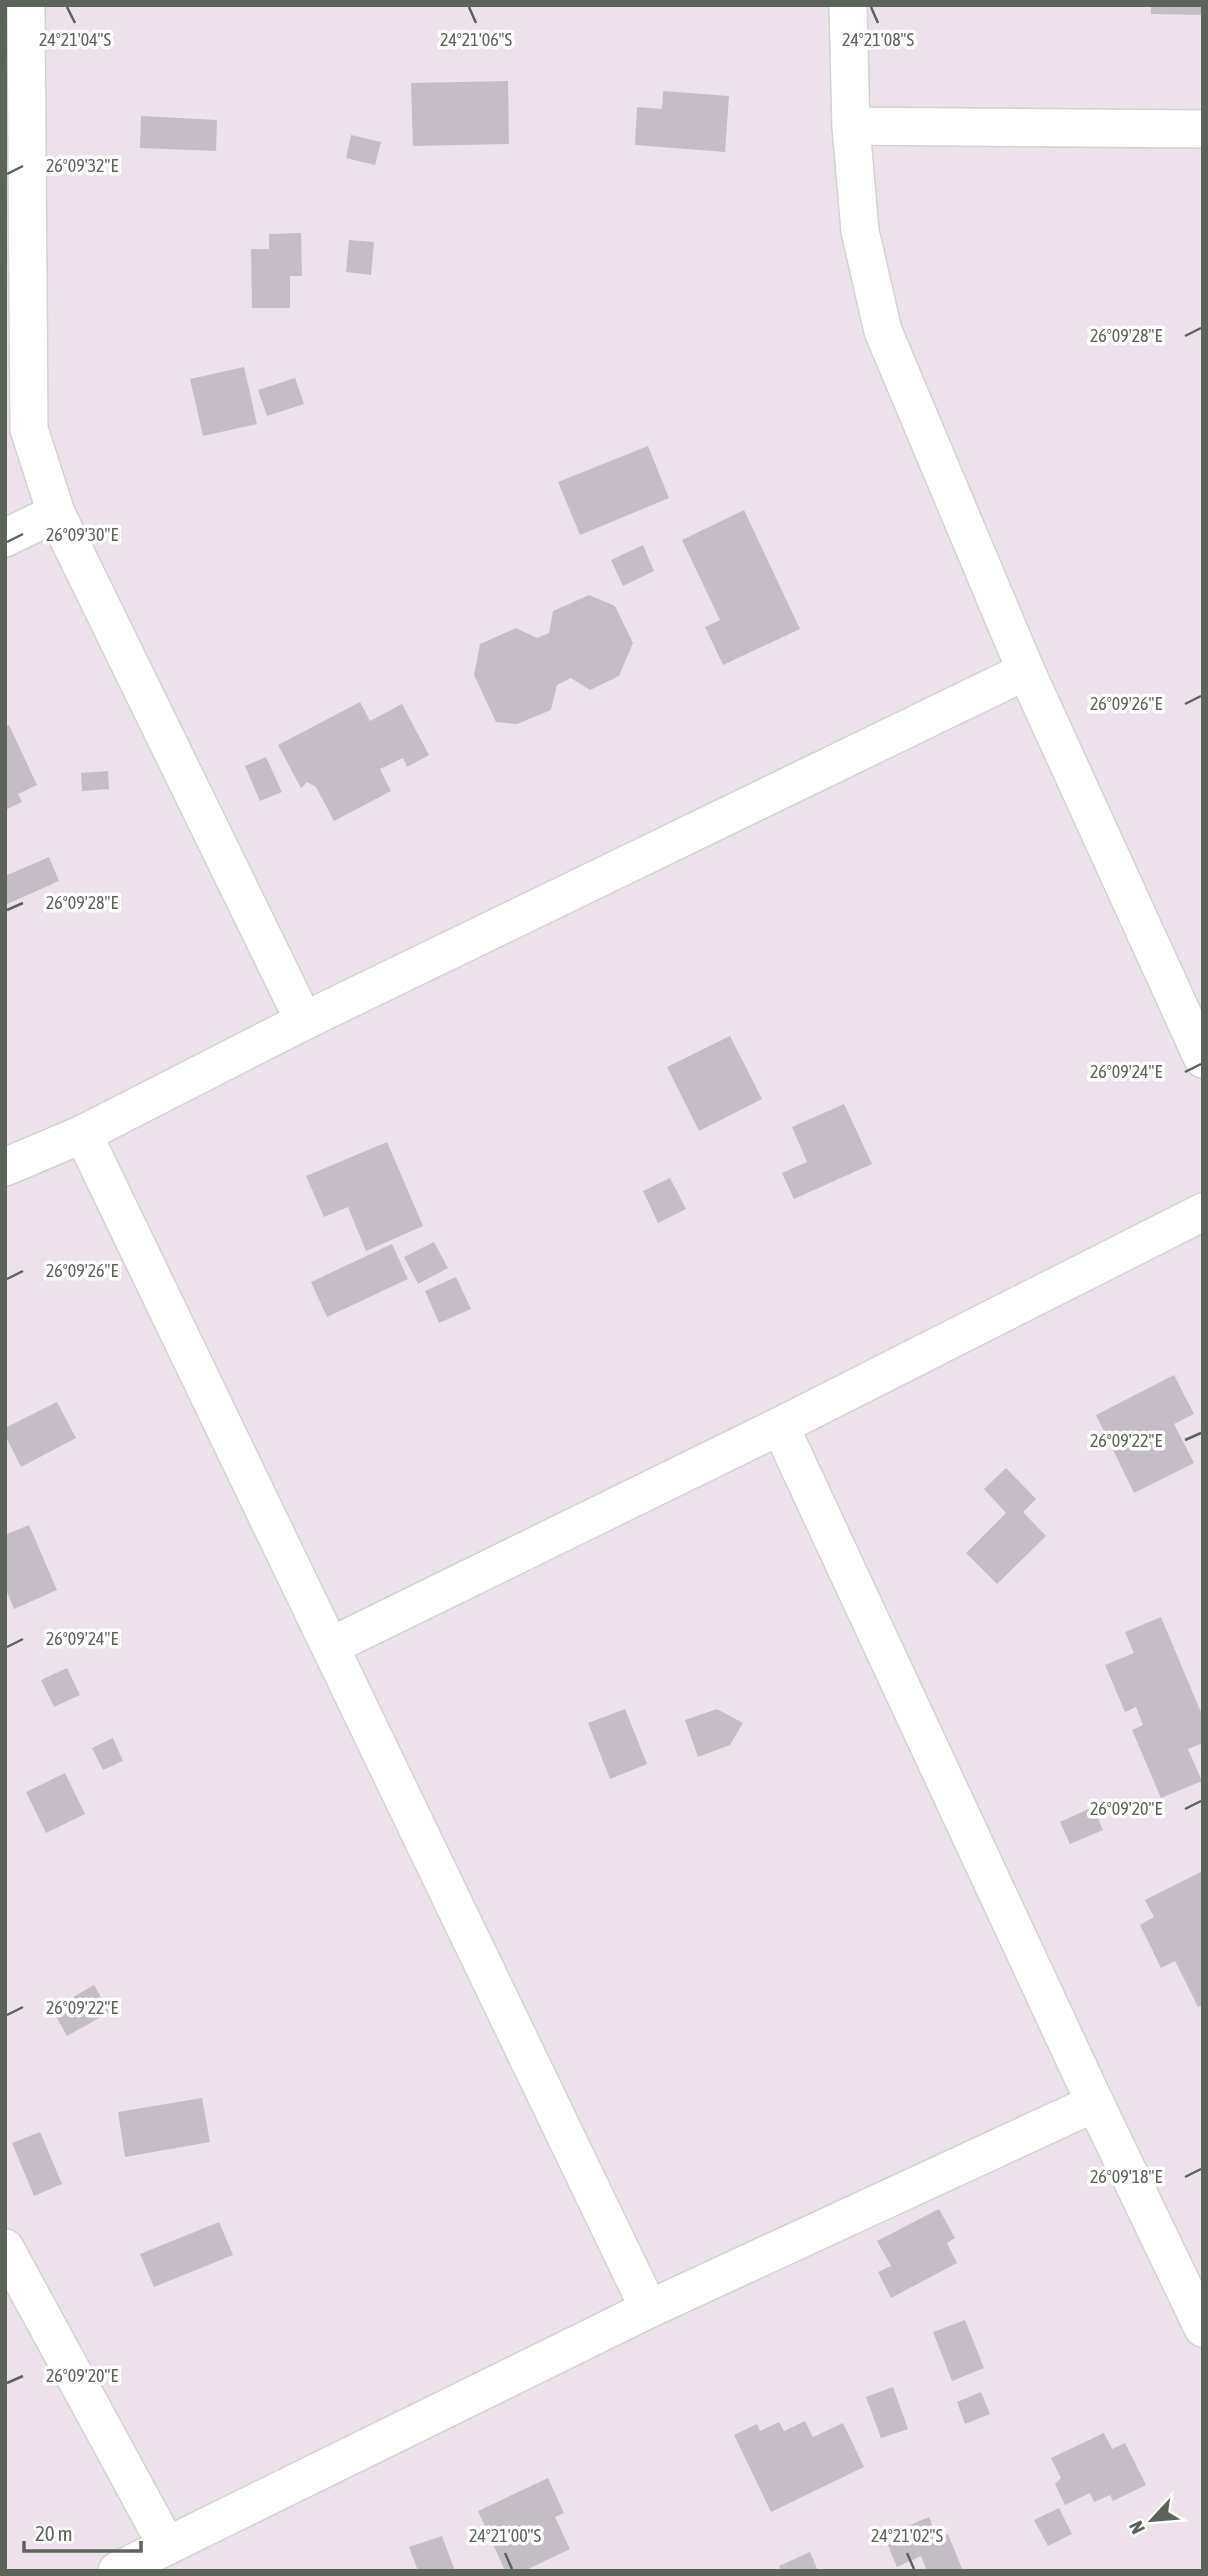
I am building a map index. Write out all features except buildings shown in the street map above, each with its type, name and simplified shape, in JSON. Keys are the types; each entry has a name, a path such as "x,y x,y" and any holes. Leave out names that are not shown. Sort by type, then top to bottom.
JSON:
{"street":[{"path":"26,5 17,429 304,1021"},
{"path":"848,5 851,126 860,231 883,331 1026,671 1202,1056"},
{"path":"851,126 1203,129"},
{"path":"5,538 56,513"},
{"path":"5,1167 83,1134 304,1021 1026,671"},
{"path":"83,1134 649,2309"},
{"path":"331,1646 780,1426 1203,1212"},
{"path":"780,1426 1095,2103 1203,2328"},
{"path":"117,2571 649,2309 1095,2103"},
{"path":"5,2248 167,2546"}]}
